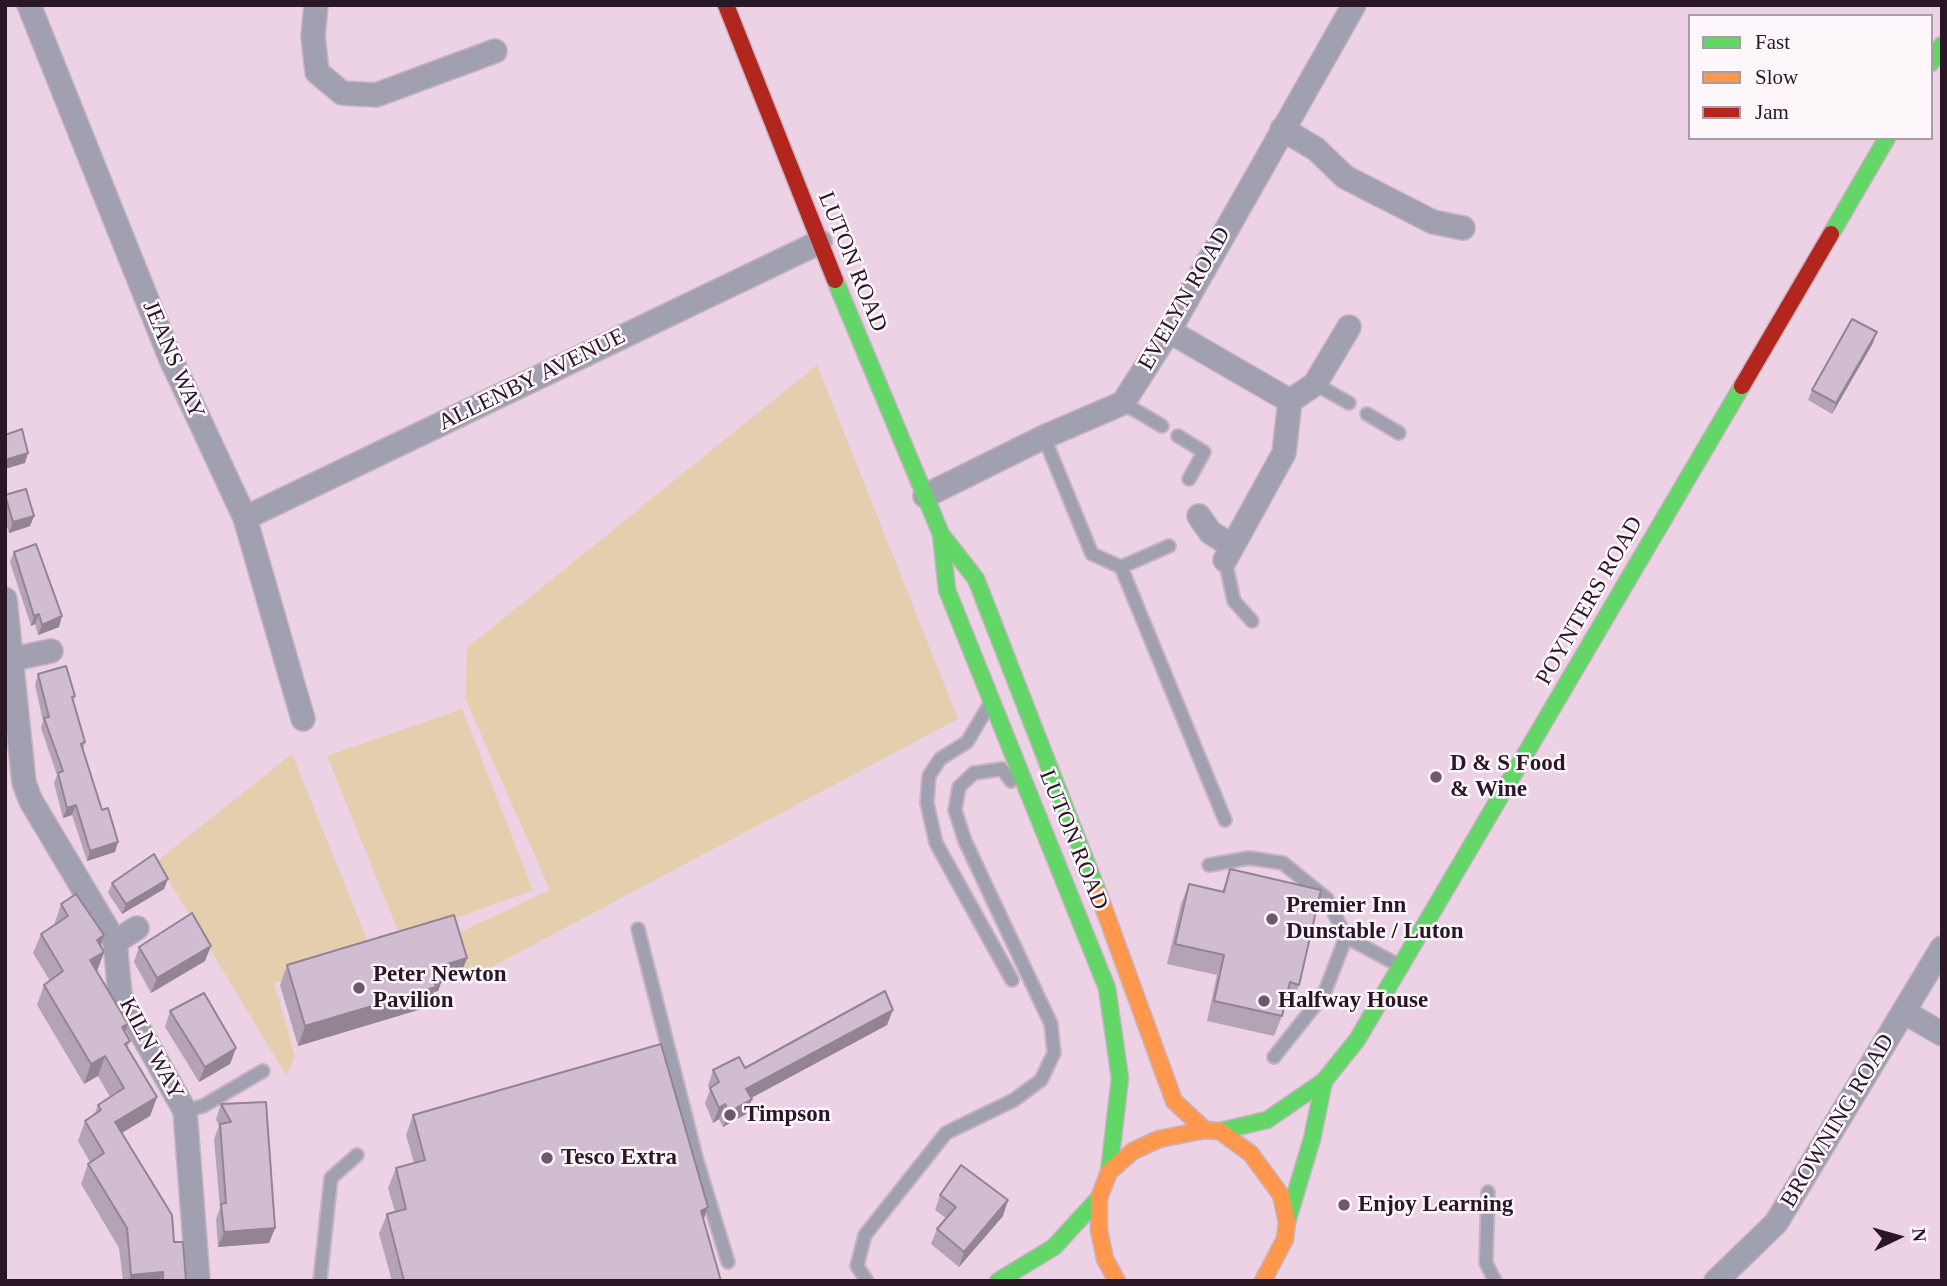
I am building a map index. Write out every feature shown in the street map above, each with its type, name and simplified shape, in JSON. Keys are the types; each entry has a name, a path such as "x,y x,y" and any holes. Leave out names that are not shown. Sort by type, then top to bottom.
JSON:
{"main road":[{"name":"LUTON ROAD","path":"726,5 820,242 941,534 979,587 1126,963 1174,1101 1251,1154 1281,1195 1287,1222"},
{"name":"POYNTERS ROAD","path":"1109,1172 1133,1151 1159,1139 1267,1120 1324,1081 1357,1040 1402,968 1887,140"},
{"name":"LUTON ROAD","path":"941,534 947,590 1048,832 1107,988 1120,1078 1109,1172"},
{"name":"POYNTERS ROAD","path":"1287,1222 1312,1139 1324,1081"},
{"path":"1109,1172 1099,1198 1098,1230 1105,1259 1118,1281"},
{"path":"998,1281 1054,1247 1099,1198"},
{"path":"1287,1222 1285,1239 1289,1267"},
{"path":"1264,1281 1285,1239"}],"street":[{"name":"JEANS WAY","path":"29,5 170,357 245,518 303,719"},
{"path":"316,5 313,36 317,72 342,93 376,95 495,51"},
{"name":"EVELYN ROAD","path":"1123,403 1169,331 1354,5"},
{"path":"1282,129 1316,149 1345,177 1433,222 1463,228"},
{"name":"ALLENBY AVENUE","path":"245,518 820,242"},
{"path":"1199,516 1228,553 1284,453 1290,401 1315,384 1349,327"},
{"path":"1169,331 1290,401"},
{"path":"925,496 1044,437 1123,403"},
{"name":"KILN WAY","path":"5,599 24,783 31,801 115,942 120,995 185,1111 198,1281"},
{"path":"13,659 51,651"},
{"path":"115,942 137,928"},
{"name":"BROWNING ROAD","path":"1716,1281 1776,1223 1942,948"},
{"path":"1904,1012 1942,1034"}],"lane":[{"path":"1315,384 1349,403"},
{"path":"1123,403 1162,426"},
{"path":"1367,414 1399,433"},
{"path":"1178,436 1204,452 1189,480"},
{"path":"1044,437 1092,554 1121,567 1225,820"},
{"path":"1121,567 1169,546"},
{"path":"1228,553 1234,601 1252,621"},
{"path":"992,700 967,742 940,759 929,776 927,803 936,842 1012,980"},
{"path":"867,1281 857,1266 865,1235 946,1133 1014,1100 1041,1080 1054,1054 1051,1024 965,841 955,810 959,787 974,773 1002,769 1048,832"},
{"path":"1209,865 1249,859 1283,863 1327,898 1346,937 1402,968"},
{"path":"638,929 697,1161 728,1262"},
{"path":"1274,1057 1324,994 1346,937"},
{"path":"185,1111 203,1106 262,1071"},
{"path":"320,1281 331,1178 357,1155"},
{"path":"1488,1192 1486,1263 1495,1281"}],"shaded area":[{"path":"817,365 958,719 467,980 454,935 550,890 465,698 467,648"},
{"path":"462,709 533,890 401,938 327,756"},
{"path":"292,754 372,952 274,983 295,1056 286,1075 157,861"}],"building":[{"path":"1852,319 1877,332 1836,403 1812,390"},
{"path":"22,429 28,453 5,460 5,435"},
{"path":"26,489 34,516 13,522 5,495"},
{"path":"36,544 62,616 42,625 39,614 34,616 14,552"},
{"path":"66,666 85,742 81,744 102,810 108,808 118,842 90,851 76,805 67,808 58,773 63,771 44,718 49,717 38,674"},
{"path":"154,854 168,879 126,904 112,883"},
{"path":"1230,869 1321,890 1299,985 1290,982 1282,1016 1214,1001 1224,955 1175,944 1189,884 1224,892"},
{"path":"76,894 104,935 97,940 104,952 90,960 128,1024 122,1027 130,1041 125,1044 157,1097 115,1122 172,1215 174,1242 183,1242 186,1281 163,1281 163,1272 131,1275 127,1228 88,1164 104,1153 85,1121 101,1110 98,1105 124,1088 105,1056 91,1064 44,985 63,971 41,934 68,916 61,904"},
{"path":"192,913 211,946 157,978 139,947"},
{"name":"Peter Newton Pavilion","path":"454,915 467,958 444,965 445,971 432,975 436,987 305,1026 287,965"},
{"path":"885,991 893,1010 746,1089 752,1099 729,1112 725,1104 719,1108 710,1088 719,1082 713,1070 739,1057 745,1068"},
{"path":"204,993 236,1048 205,1067 170,1011"},
{"name":"Tesco Extra","path":"661,1044 708,1207 701,1211 721,1281 404,1281 387,1214 406,1209 396,1168 425,1160 413,1115"},
{"path":"266,1102 275,1228 224,1232 221,1204 226,1203 220,1124 231,1122 221,1104"},
{"path":"961,1165 1008,1200 964,1252 937,1229 956,1207 940,1195"}],"traffic: fast":[{"path":"1933,60 1942,45"},
{"path":"1831,234 1886,140"},
{"path":"835,280 941,534 976,579 1099,895"},
{"path":"1220,1131 1267,1120 1324,1081 1357,1040 1742,386"},
{"path":"941,534 947,590 1107,988 1120,1078 1109,1172"},
{"path":"1287,1222 1312,1139 1324,1081"},
{"path":"998,1281 1054,1247 1099,1198"}],"traffic: slow":[{"path":"1099,895 1174,1101 1205,1130"},
{"path":"1117,1281 1105,1259 1099,1230 1099,1198 1109,1172 1133,1151 1159,1139 1205,1130 1220,1131 1251,1154 1281,1195 1287,1222 1285,1239 1263,1281"}],"traffic: jam":[{"path":"726,5 835,280"},
{"path":"1742,386 1831,234"}],"place":[{"name":"D & S Food & Wine","path":"1436,777"},
{"name":"Premier Inn Dunstable / Luton","path":"1272,919"},
{"name":"Peter Newton Pavilion","path":"359,988"},
{"name":"Halfway House","path":"1264,1001"},
{"name":"Timpson","path":"730,1115"},
{"name":"Tesco Extra","path":"547,1158"},
{"name":"Enjoy Learning","path":"1344,1205"}]}
